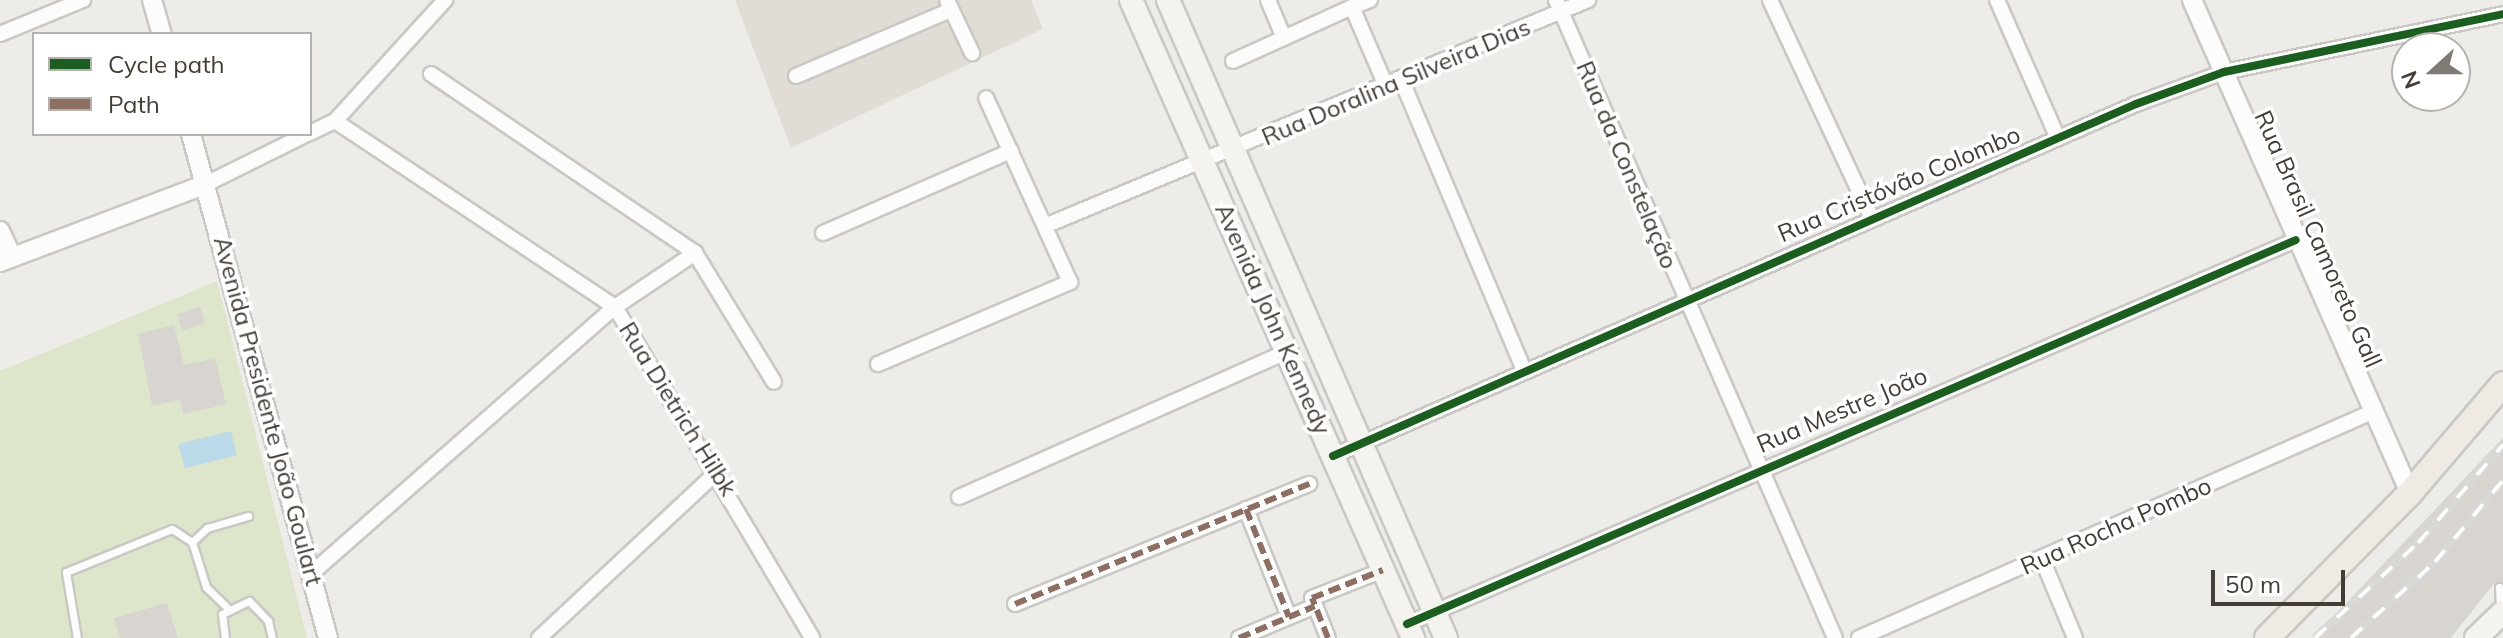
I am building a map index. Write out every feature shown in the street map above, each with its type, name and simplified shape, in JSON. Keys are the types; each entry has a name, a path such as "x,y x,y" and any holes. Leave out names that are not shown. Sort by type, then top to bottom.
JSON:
{"main road":[{"name":"Avenida John Kennedy","path":"1131,0 1289,351 1410,631"},
{"name":"Avenida John Kennedy","path":"1168,0 1446,638"},
{"path":"2267,638 2410,493 2503,384"},
{"path":"2476,638 2502,615"}],"street":[{"path":"0,34 83,0"},
{"path":"152,0 161,32"},
{"path":"312,131 335,121 445,0"},
{"path":"1268,0 1284,38"},
{"path":"1233,61 1370,0"},
{"name":"Rua Doralina Silveira Dias","path":"1047,225 1234,151 1386,86 1558,6 1588,0"},
{"path":"1770,0 1871,217"},
{"path":"1997,0 2058,138"},
{"name":"Rua Brasil Camoreto Gall","path":"2192,0 2410,493"},
{"path":"796,76 949,5 972,53"},
{"name":"Rua da Constelação","path":"1558,6 1835,638"},
{"path":"1352,7 1386,86"},
{"name":"Rua Cristóvão Colombo","path":"1333,456 1871,217 2224,72 2503,14"},
{"path":"431,74 695,253 774,382"},
{"path":"1401,79 1524,370"},
{"path":"878,364 1070,282 1047,225 986,98"},
{"name":"Rua Dietrich Hilbk","path":"335,121 615,307 718,471 812,638"},
{"name":"Avenida Presidente João Goulart","path":"192,136 313,572 328,638"},
{"path":"0,231 6,260 206,184 302,136"},
{"path":"823,233 1011,151"},
{"name":"Rua Mestre João","path":"1410,631 1435,612 1758,467 2296,240"},
{"path":"313,572 615,307 695,253"},
{"path":"959,497 1289,351"},
{"name":"Rua Rocha Pombo","path":"1859,638 2372,412"},
{"path":"539,638 718,471"},
{"path":"1015,604 1309,484"},
{"path":"1246,509 1289,617"},
{"path":"2042,559 2075,638"},
{"path":"1328,638 1312,598 1383,570"},
{"path":"1239,638 1315,606"}],"lane":[{"path":"192,542 207,528 248,516"},
{"path":"77,638 64,581 76,564 172,529 192,542 206,587 227,607"},
{"path":"2499,587 2502,615"},
{"path":"227,607 249,601 272,638"},
{"path":"225,638 227,607"}],"shaded area":[{"path":"735,0 1031,0 1043,29 791,148"}],"green space":[{"path":"217,281 307,638 0,638 0,371"}],"water":[{"path":"231,431 237,455 185,468 179,444"}],"building":[{"path":"200,307 205,323 182,330 177,314"},
{"path":"174,325 184,365 215,358 226,404 183,414 180,400 152,406 138,334"},
{"path":"2503,438 2503,582 2495,582 2451,638 2313,638"},
{"path":"167,603 178,638 120,638 114,618"}],"railway":[{"path":"2315,638 2418,543 2503,445"},
{"path":"2351,638 2435,562 2503,480"}],"marked path":[{"path":"1015,604 1309,484"},
{"path":"1246,509 1289,617"},
{"path":"1328,638 1312,598 1383,570"},
{"path":"1239,638 1315,606"}],"cycle path":[{"path":"1333,456 2136,104 2224,72 2503,14"},
{"path":"1407,624 2296,240"}]}
